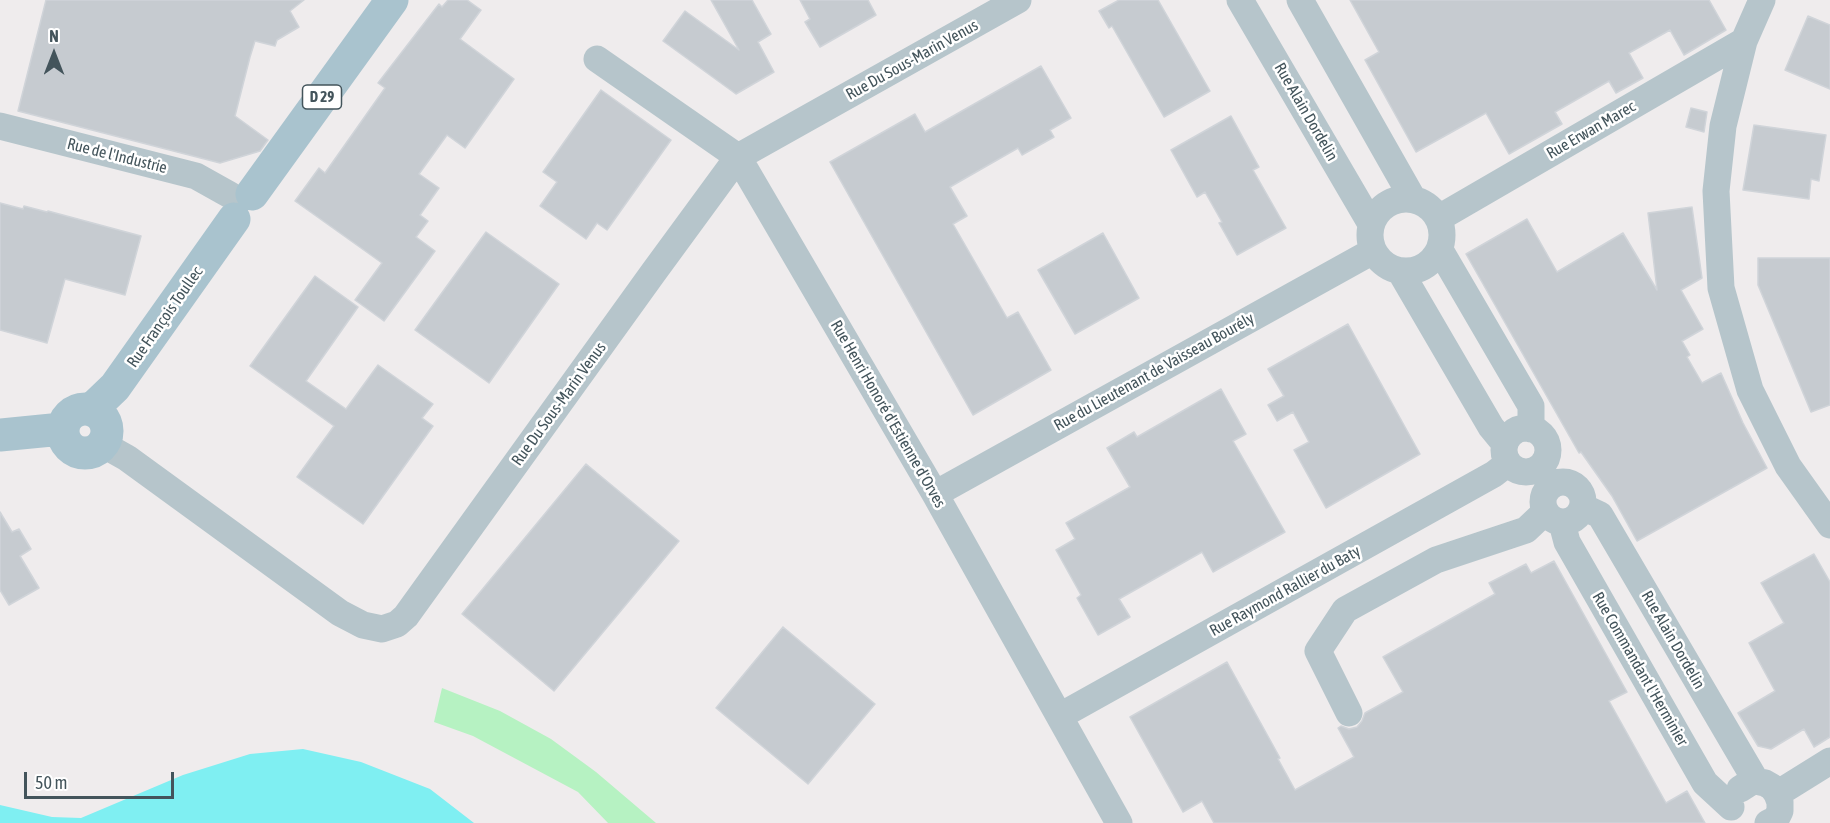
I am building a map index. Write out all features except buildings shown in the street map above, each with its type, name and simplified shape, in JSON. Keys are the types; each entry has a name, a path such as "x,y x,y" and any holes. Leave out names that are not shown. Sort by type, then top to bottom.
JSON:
{"main road":[{"name":"Rue François Toullec","path":"91,410 115,387 239,203 392,0"},
{"path":"91,410 103,418 106,424 107,431 102,444 91,452 77,452 66,443 62,429 64,422 72,412 91,410"},
{"path":"0,435 62,429"}],"street":[{"name":"Rue Du Sous-Marin Venus","path":"102,444 128,458 340,613 363,625 382,629 397,624 406,616 738,157 1018,0"},
{"name":"Rue Alain Dordelin","path":"1240,0 1371,224 1370,242 1373,251"},
{"path":"1300,0 1413,199"},
{"path":"1762,0 1744,41 1724,126 1716,191 1721,288 1750,390 1788,466 1830,525"},
{"name":"Rue Erwan Marec","path":"1439,218 1744,41"},
{"name":"Rue Henri Honoré d'Estienne d'Orves","path":"597,59 738,157 935,494 1119,823"},
{"name":"Rue de l'Industrie","path":"0,126 196,176 239,203"},
{"path":"1371,224 1383,206 1402,198 1423,202 1439,218 1443,228 1440,250 1433,260 1412,271 1400,271 1389,267 1373,251"},
{"path":"1440,250 1531,406 1532,429"},
{"name":"Rue du Lieutenant de Vaisseau Bourély","path":"935,494 1373,251"},
{"path":"1400,271 1512,460 1558,510"},
{"path":"1348,713 1318,651 1345,610 1436,560 1526,530 1558,510 1583,500 1578,488 1567,482 1547,455 1546,442 1542,436 1532,429 1518,429 1512,433 1512,460"},
{"path":"1512,460 1535,470 1547,455"},
{"name":"Rue Raymond Rallier du Baty","path":"1060,716 1494,474 1512,460"},
{"name":"Rue Alain Dordelin","path":"1558,510 1600,515 1771,808"},
{"name":"Rue Commandant l'Herminier","path":"1558,510 1567,542 1705,783 1735,815"},
{"path":"1735,815 1735,792 1751,782 1771,808 1830,762"}],"green space":[{"path":"442,688 500,711 551,739 596,772 656,823 608,823 578,792 473,736 434,722"}],"water":[{"path":"303,749 361,762 430,789 474,823 0,823 0,805 52,817 81,818 183,775 250,754"}]}
